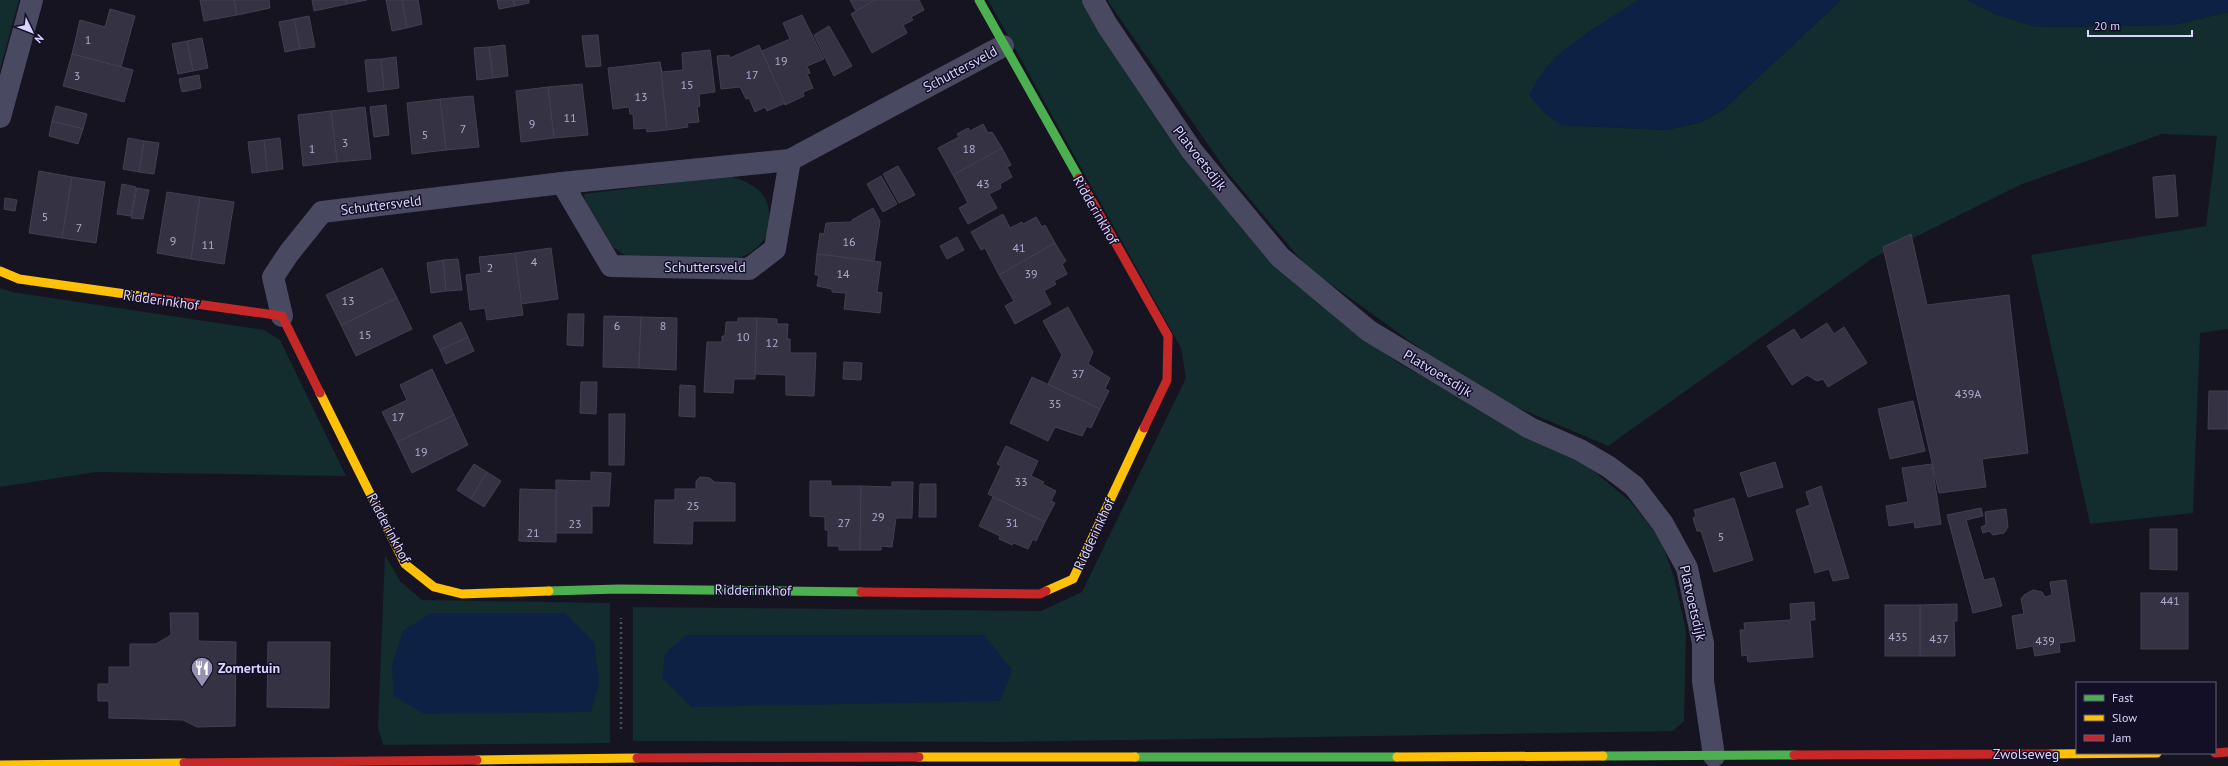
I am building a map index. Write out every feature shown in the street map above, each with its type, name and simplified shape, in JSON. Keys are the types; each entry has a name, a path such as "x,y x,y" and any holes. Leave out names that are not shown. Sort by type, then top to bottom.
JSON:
{"main road":[{"name":"Ridderinkhof","path":"0,271 19,279 282,316 405,564 434,587 462,594 620,589 1040,594 1073,579 1167,380 1168,336 1003,46 979,0"},
{"path":"2216,753 2228,752"},
{"name":"Zwolseweg","path":"0,765 621,762 1713,761 2102,754"}],"street":[{"path":"0,117 32,0"},
{"name":"Platvoetsdijk","path":"1093,0 1107,25 1192,151 1280,257 1369,331 1530,428 1580,450 1609,467 1634,486 1663,524 1687,568 1703,643 1703,681 1713,761"},
{"name":"Schuttersveld","path":"282,316 273,277 289,253 322,212 562,183 790,160 1003,46"},
{"name":"Schuttersveld","path":"562,183 611,266 749,269 775,250 790,160"}],"path":[{"path":"620,589 621,762"}],"green space":[{"path":"0,0 19,0 0,70"},
{"path":"988,0 1081,0 1160,119 1343,321 1397,362 1458,397 1590,468 1630,501 1660,538 1674,577 1686,630 1684,721 1673,731 1008,742 633,741 633,607 1041,611 1082,592 1186,378 1181,348"},
{"path":"1107,0 1639,0 1589,32 1555,58 1561,125 1666,130 1702,122 1724,109 1841,0 1967,0 1995,14 2037,27 2173,25 2228,12 2228,329 2200,333 2193,513 2090,524 2031,255 2206,226 2217,136 2162,134 2022,184 1873,258 1608,446 1514,406 1425,352 1307,267 1228,173"},
{"path":"730,176 750,184 761,193 768,204 770,224 766,238 755,249 744,256 734,258 705,260 626,256 613,247 585,200 584,194"},
{"path":"0,288 12,292 264,330 280,340 346,476 96,472 0,487"},
{"path":"385,555 400,581 422,600 610,603 610,743 383,745 378,727"}],"water":[{"path":"1639,0 1841,0 1724,109 1702,122 1666,130 1561,125 1545,113 1529,95 1544,70 1556,57 1576,41"},
{"path":"1967,0 2228,0 2228,12 2173,25 2037,27 1995,14"},
{"path":"431,613 565,613 594,642 599,683 591,712 424,714 394,696 392,665 403,631"},
{"path":"686,635 984,635 1012,670 1000,701 692,707 662,678 665,654"}],"building":[{"path":"200,0 234,0 237,15 204,21"},
{"path":"234,0 269,0 270,8 237,15"},
{"path":"312,0 346,0 347,4 314,11"},
{"path":"346,0 367,0 347,4"},
{"path":"386,0 402,0 407,28 392,31"},
{"path":"402,0 418,0 422,24 407,28"},
{"path":"497,0 513,0 515,6 499,9"},
{"path":"513,0 529,0 529,3 515,6"},
{"path":"850,0 875,0 856,11"},
{"path":"875,0 919,0 924,10 911,17 913,20 903,25 907,33 872,53 851,14"},
{"path":"110,9 135,16 121,67 72,54 80,20 105,27"},
{"path":"802,15 824,59 807,66 810,73 807,74 813,88 803,92 804,96 785,105 762,51 790,39 783,23"},
{"path":"309,16 315,47 300,49 294,19"},
{"path":"294,19 300,49 285,52 279,22"},
{"path":"829,26 852,66 834,76 814,35"},
{"path":"598,35 601,66 586,67 582,36"},
{"path":"202,38 208,68 193,71 187,41"},
{"path":"187,41 193,71 178,74 172,44"},
{"path":"505,45 508,76 493,78 489,47"},
{"path":"759,45 785,103 767,111 765,107 755,112 749,98 746,99 740,87 721,89 717,56 729,55 730,58"},
{"path":"489,47 493,78 477,80 474,48"},
{"path":"710,50 715,92 699,94 700,106 697,107 699,122 687,123 688,127 667,130 660,62 662,72 683,70 682,53"},
{"path":"72,54 133,70 124,102 63,86"},
{"path":"396,57 399,88 384,90 381,59"},
{"path":"381,59 384,90 368,92 365,60"},
{"path":"660,62 667,130 647,132 646,128 634,129 633,114 630,114 629,107 613,109 608,68"},
{"path":"199,75 201,88 182,92 179,79"},
{"path":"582,84 588,135 554,138 548,87"},
{"path":"548,87 554,138 521,142 516,91"},
{"path":"473,96 479,147 446,150 440,99"},
{"path":"440,99 446,150 412,154 407,103"},
{"path":"386,105 389,135 374,137 370,107"},
{"path":"56,106 87,114 83,129 52,121"},
{"path":"365,107 371,159 337,162 331,111"},
{"path":"331,111 337,162 303,166 298,115"},
{"path":"52,121 83,129 78,144 49,136"},
{"path":"983,124 988,133 992,132 1002,148 953,175 938,148 959,137 957,134 968,128 970,131"},
{"path":"128,138 144,141 139,172 123,169"},
{"path":"280,138 283,169 267,171 264,140"},
{"path":"264,140 267,171 252,173 248,142"},
{"path":"144,141 159,143 154,174 139,172"},
{"path":"1002,148 1011,165 1007,167 1012,177 1000,184 1001,188 989,194 997,208 968,224 959,208 968,203 953,175"},
{"path":"898,166 915,195 899,203 883,174"},
{"path":"39,171 72,177 62,238 29,233"},
{"path":"2175,175 2178,216 2156,218 2153,177"},
{"path":"881,176 897,204 883,212 867,184"},
{"path":"72,177 105,182 96,243 62,238"},
{"path":"122,184 136,187 131,216 117,214"},
{"path":"137,188 149,190 143,219 131,218"},
{"path":"167,192 200,197 191,259 157,253"},
{"path":"200,197 234,202 224,264 191,259"},
{"path":"5,198 17,200 15,211 4,209"},
{"path":"873,208 880,221 874,261 817,254 820,233 824,234 826,223 852,222 852,220"},
{"path":"1003,214 1010,228 1022,222 1023,224 1036,217 1042,227 1045,225 1055,243 999,275 985,248 981,250 971,232"},
{"path":"1911,234 1927,305 2009,295 2028,453 1982,459 1986,487 1939,493 1883,247"},
{"path":"957,237 964,250 947,259 940,246"},
{"path":"1055,243 1066,261 1062,264 1067,274 1054,281 1056,284 1044,291 1051,304 1015,324 1005,306 1014,301 999,275"},
{"path":"551,248 558,299 521,304 515,253"},
{"path":"515,253 523,315 487,320 485,308 470,310 466,275 481,273 479,257"},
{"path":"817,254 881,262 877,292 882,293 880,313 844,309 846,293 832,292 832,289 817,286 819,275 815,275"},
{"path":"458,259 462,290 446,291 443,260"},
{"path":"443,260 446,291 431,293 427,263"},
{"path":"382,268 397,298 341,325 326,295"},
{"path":"397,298 412,329 356,356 341,325"},
{"path":"1068,307 1093,352 1088,364 1110,378 1105,389 1109,391 1100,409 1048,384 1062,355 1043,321"},
{"path":"568,314 584,314 583,346 567,345"},
{"path":"604,316 641,317 639,368 603,367"},
{"path":"641,317 677,318 676,370 639,368"},
{"path":"738,318 757,318 755,379 734,379 733,393 704,392 707,342 722,342 722,336 725,336 726,322 738,322"},
{"path":"757,318 777,319 777,324 788,324 787,339 790,339 790,353 816,353 814,396 786,395 786,375 755,374"},
{"path":"461,322 468,337 440,350 433,336"},
{"path":"1827,323 1834,334 1844,327 1867,363 1828,387 1823,379 1817,381 1807,375 1792,385 1767,346 1794,329 1801,340"},
{"path":"468,337 474,351 446,364 440,350"},
{"path":"844,362 862,363 861,380 843,379"},
{"path":"432,369 454,415 397,442 382,412 407,400 400,385"},
{"path":"1032,377 1100,409 1091,428 1087,426 1082,436 1055,427 1048,441 1010,423"},
{"path":"581,382 597,382 596,414 580,413"},
{"path":"680,385 695,386 695,417 679,416"},
{"path":"2209,391 2228,391 2228,429 2208,429"},
{"path":"1913,401 1925,451 1890,459 1878,409"},
{"path":"609,414 625,414 624,465 609,465"},
{"path":"454,415 468,445 412,473 397,442"},
{"path":"1006,446 1038,461 1031,476 1044,482 1042,484 1056,491 1051,501 1055,503 1045,522 988,494 1001,466 997,464"},
{"path":"1775,462 1783,487 1748,497 1740,473"},
{"path":"474,464 487,472 471,499 457,490"},
{"path":"1932,464 1941,524 1915,528 1914,522 1889,526 1886,506 1908,502 1902,468"},
{"path":"487,472 501,481 484,507 471,499"},
{"path":"591,472 611,473 609,506 592,506 592,533 556,533 556,480 591,481"},
{"path":"700,477 710,478 714,482 735,483 735,521 693,521 692,544 654,543 655,500 675,500 675,489 696,489 696,481"},
{"path":"810,481 831,481 831,486 861,486 860,550 839,550 839,546 828,546 828,530 825,530 825,517 810,516"},
{"path":"892,482 913,482 912,518 896,518 892,547 881,546 881,550 860,550 861,486 892,487"},
{"path":"920,484 936,484 936,517 919,517"},
{"path":"1821,486 1849,578 1833,581 1829,569 1815,573 1796,510 1810,505 1806,492"},
{"path":"520,489 556,490 556,542 519,541"},
{"path":"993,497 1045,522 1036,541 1033,539 1028,549 1014,543 1012,545 999,539 1000,536 979,526"},
{"path":"1734,498 1753,560 1714,572 1701,531 1697,531 1693,518 1696,516 1694,510"},
{"path":"1981,508 1983,516 1966,520 1984,580 1994,578 2002,606 1973,613 1947,515"},
{"path":"2006,509 2008,527 2004,533 1993,535 1989,531 1983,533 1981,527 1986,525 1985,512"},
{"path":"2150,529 2177,529 2177,570 2150,569"},
{"path":"2066,580 2075,641 2059,643 2060,652 2035,656 2033,646 2017,649 2012,616 2024,614 2021,599 2024,595 2033,590 2042,592 2045,597 2052,595 2050,582"},
{"path":"2141,593 2188,593 2188,649 2141,649"},
{"path":"1814,602 1815,620 1810,620 1813,657 1748,662 1747,655 1742,656 1740,630 1745,630 1744,623 1791,620 1790,604"},
{"path":"1957,604 1957,621 1954,621 1955,656 1920,656 1920,605"},
{"path":"1885,605 1920,605 1920,656 1885,656"},
{"path":"170,613 198,613 198,641 236,642 235,726 197,727 183,720 109,718 109,701 98,701 98,684 109,684 109,667 130,667 130,644 156,644 171,635"},
{"path":"268,642 330,642 329,708 267,707"}],"traffic: fast":[{"path":"979,0 1079,178"},
{"path":"549,591 619,589 861,592"},
{"path":"1603,756 1794,755"},
{"path":"1135,757 1397,757"}],"traffic: slow":[{"path":"0,271 19,279 154,298"},
{"path":"320,393 405,564 434,587 462,594 549,591"},
{"path":"1046,591 1073,579 1144,428"},
{"path":"2050,754 2076,754"},
{"path":"1397,757 1603,756"},
{"path":"919,757 1135,757"},
{"path":"477,760 637,758"},
{"path":"0,765 184,763"}],"traffic: jam":[{"path":"1079,178 1168,336 1167,380 1144,428"},
{"path":"154,298 282,316 320,393"},
{"path":"861,592 1040,594 1046,591"},
{"path":"2216,753 2228,752"},
{"path":"1794,755 2050,754"},
{"path":"637,758 919,757"},
{"path":"184,763 477,760"}],"place":[{"name":"Zomertuin","path":"202,688"}]}
